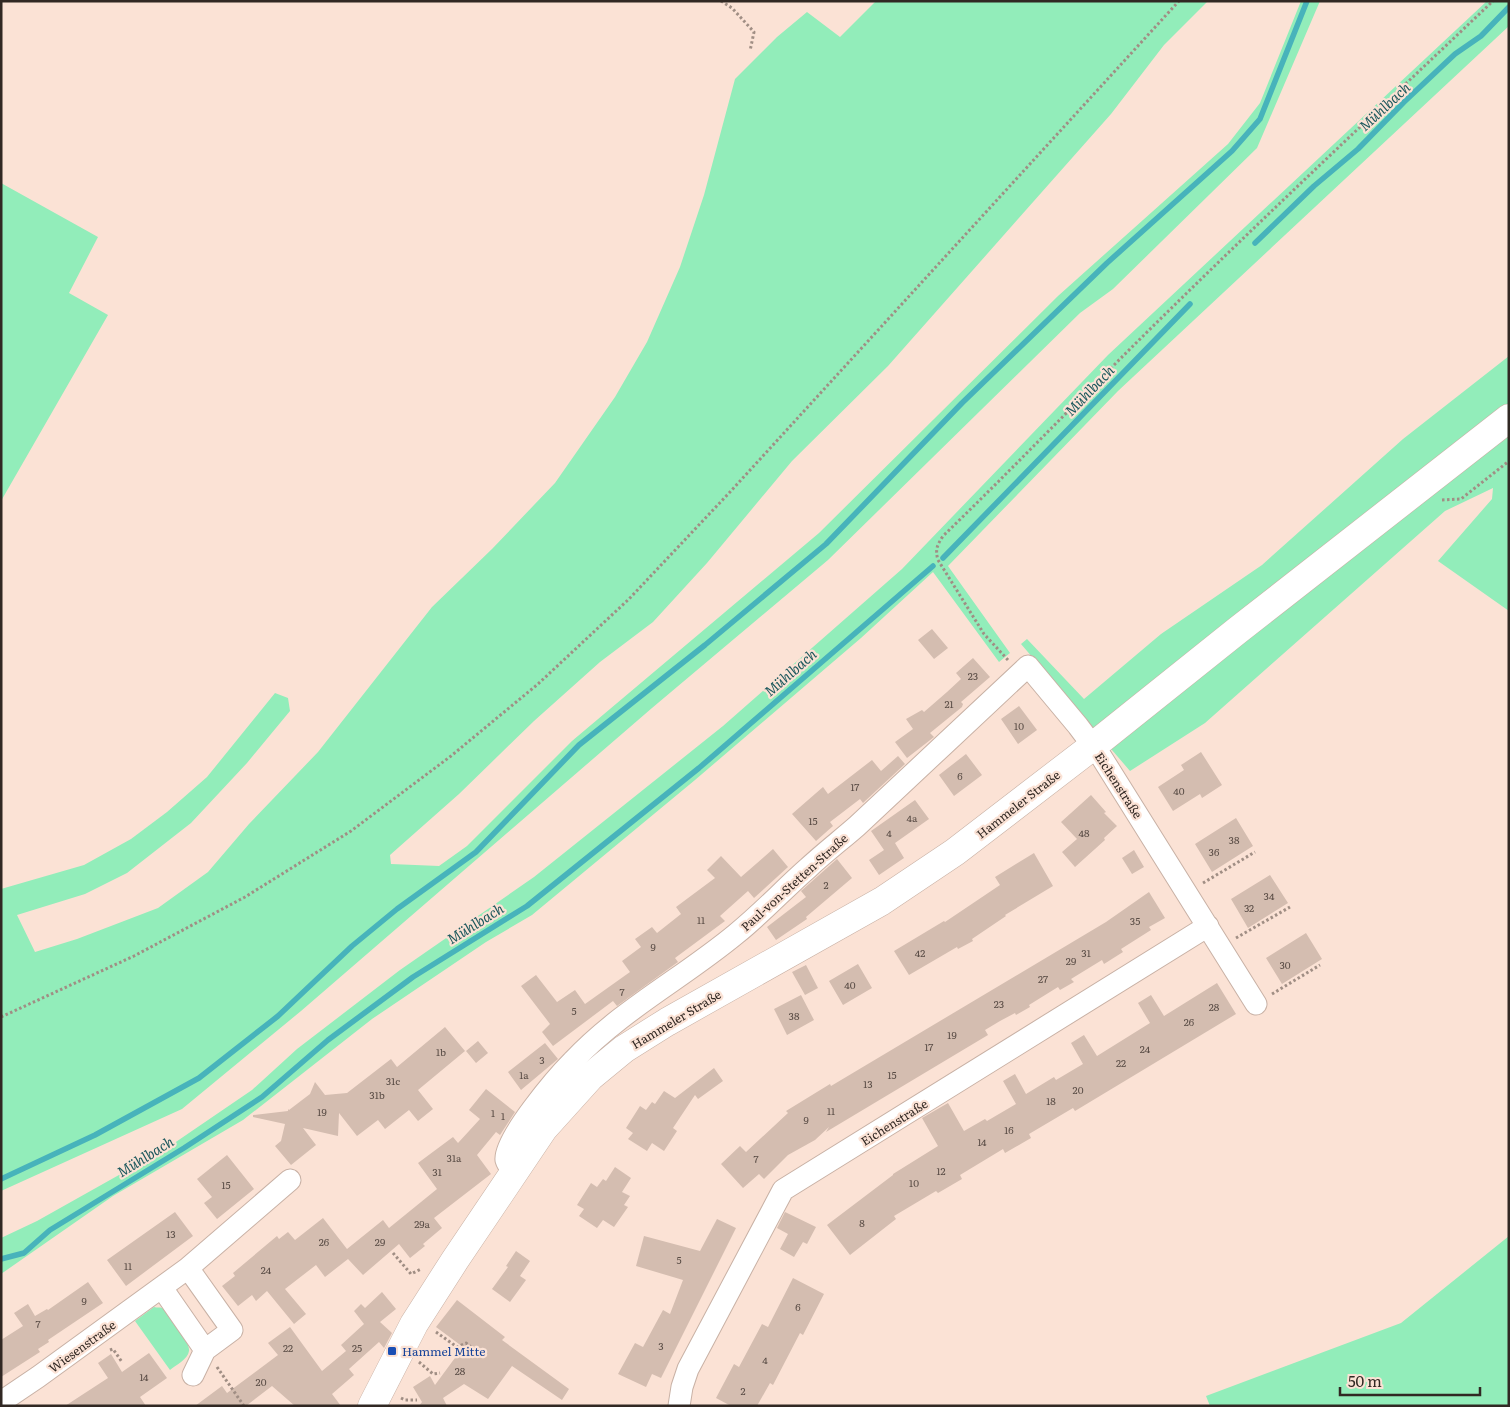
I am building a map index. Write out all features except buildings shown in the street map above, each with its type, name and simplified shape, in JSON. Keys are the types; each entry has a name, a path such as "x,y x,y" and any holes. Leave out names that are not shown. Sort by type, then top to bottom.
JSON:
{"main road":[{"name":"Hammeler Straße","path":"372,1406 417,1318 544,1128 590,1077 624,1049 667,1022 852,918 920,876 993,824 1509,418"}],"street":[{"path":"1028,666 1093,746"},
{"name":"Paul-von-Stetten-Straße","path":"514,1173 506,1161 509,1146 515,1135 546,1092 584,1049 635,1007 749,924 1028,666"},
{"name":"Eichenstraße","path":"1093,746 1256,1004"},
{"name":"Eichenstraße","path":"679,1406 688,1369 783,1190 1208,926"},
{"name":"Wiesenstraße","path":"1,1402 162,1288 290,1180"},
{"path":"188,1268 232,1330 205,1350 192,1375"},
{"path":"162,1288 205,1350"}],"path":[{"path":"721,1 732,8 754,32 750,51"},
{"path":"1,1017 134,956 253,892 350,831 451,756 538,684 629,599 730,492 1179,1"},
{"path":"1028,666 1011,662 1004,658 984,634 938,560 936,545 1128,352 1493,1"},
{"path":"1438,500 1462,499 1509,461"},
{"path":"1187,892 1255,852"},
{"path":"1221,947 1290,907"},
{"path":"1256,1004 1320,965"},
{"path":"393,1253 411,1274 422,1268"},
{"path":"432,1329 457,1347 466,1343 482,1355"},
{"path":"108,1351 113,1349 122,1362"},
{"path":"205,1350 244,1406"},
{"path":"419,1362 433,1374 440,1373"},
{"path":"405,1400 417,1400"}],"green space":[{"path":"876,1 1208,1 1164,45 1111,114 888,366 792,461 707,563 653,622 600,662 534,721 459,794 390,855 391,864 439,866 467,846 572,741 819,533 1058,296 1228,144 1260,103 1301,1 1320,1 1257,148 1113,289 1080,313 828,560 652,708 301,1011 182,1109 1,1191 1,889 84,865 131,839 167,812 207,777 275,693 288,698 290,711 247,763 191,823 127,873 85,894 17,915 35,952 77,939 158,908 208,872 249,824 318,752 432,607 492,549 555,483 615,397 647,342 680,267 704,195 735,79 777,37 807,12 840,37"},
{"path":"1487,1 1509,1 1509,26 1118,391 948,566 1010,653 999,662 933,572 861,638 695,780 532,915 486,942 372,1019 243,1120 113,1196 1,1274 1,1238 37,1221 167,1148 252,1090 297,1049 400,970 534,877 723,726 902,569 1108,355"},
{"path":"1,183 98,237 69,293 108,315 1,501"},
{"path":"1509,356 1509,611 1438,561 1492,499 1493,488 1445,511 1205,723 1130,771 1021,644 1027,639 1084,699 1161,634 1262,565 1403,439"},
{"path":"1509,1236 1509,1406 1210,1406 1206,1396 1401,1323"},
{"path":"154,1307 165,1310 179,1328 189,1347 186,1357 170,1370 135,1321"}],"waterway":[{"path":"1,1179 95,1135 199,1078 278,1016 352,946 397,909 476,852 579,745 705,645 826,544 962,403 1107,263 1232,151 1260,119 1307,1"},
{"name":"Mühlbach","path":"1255,243 1314,186 1358,149 1455,54 1481,36 1509,7"},
{"name":"Mühlbach","path":"943,558 1190,304"},
{"name":"Mühlbach","path":"1,1259 24,1253 50,1230 184,1148 262,1097 328,1040 413,977 527,906 699,768 933,566"}],"place":[{"name":"Hammel Mitte","path":"392,1351"}]}
